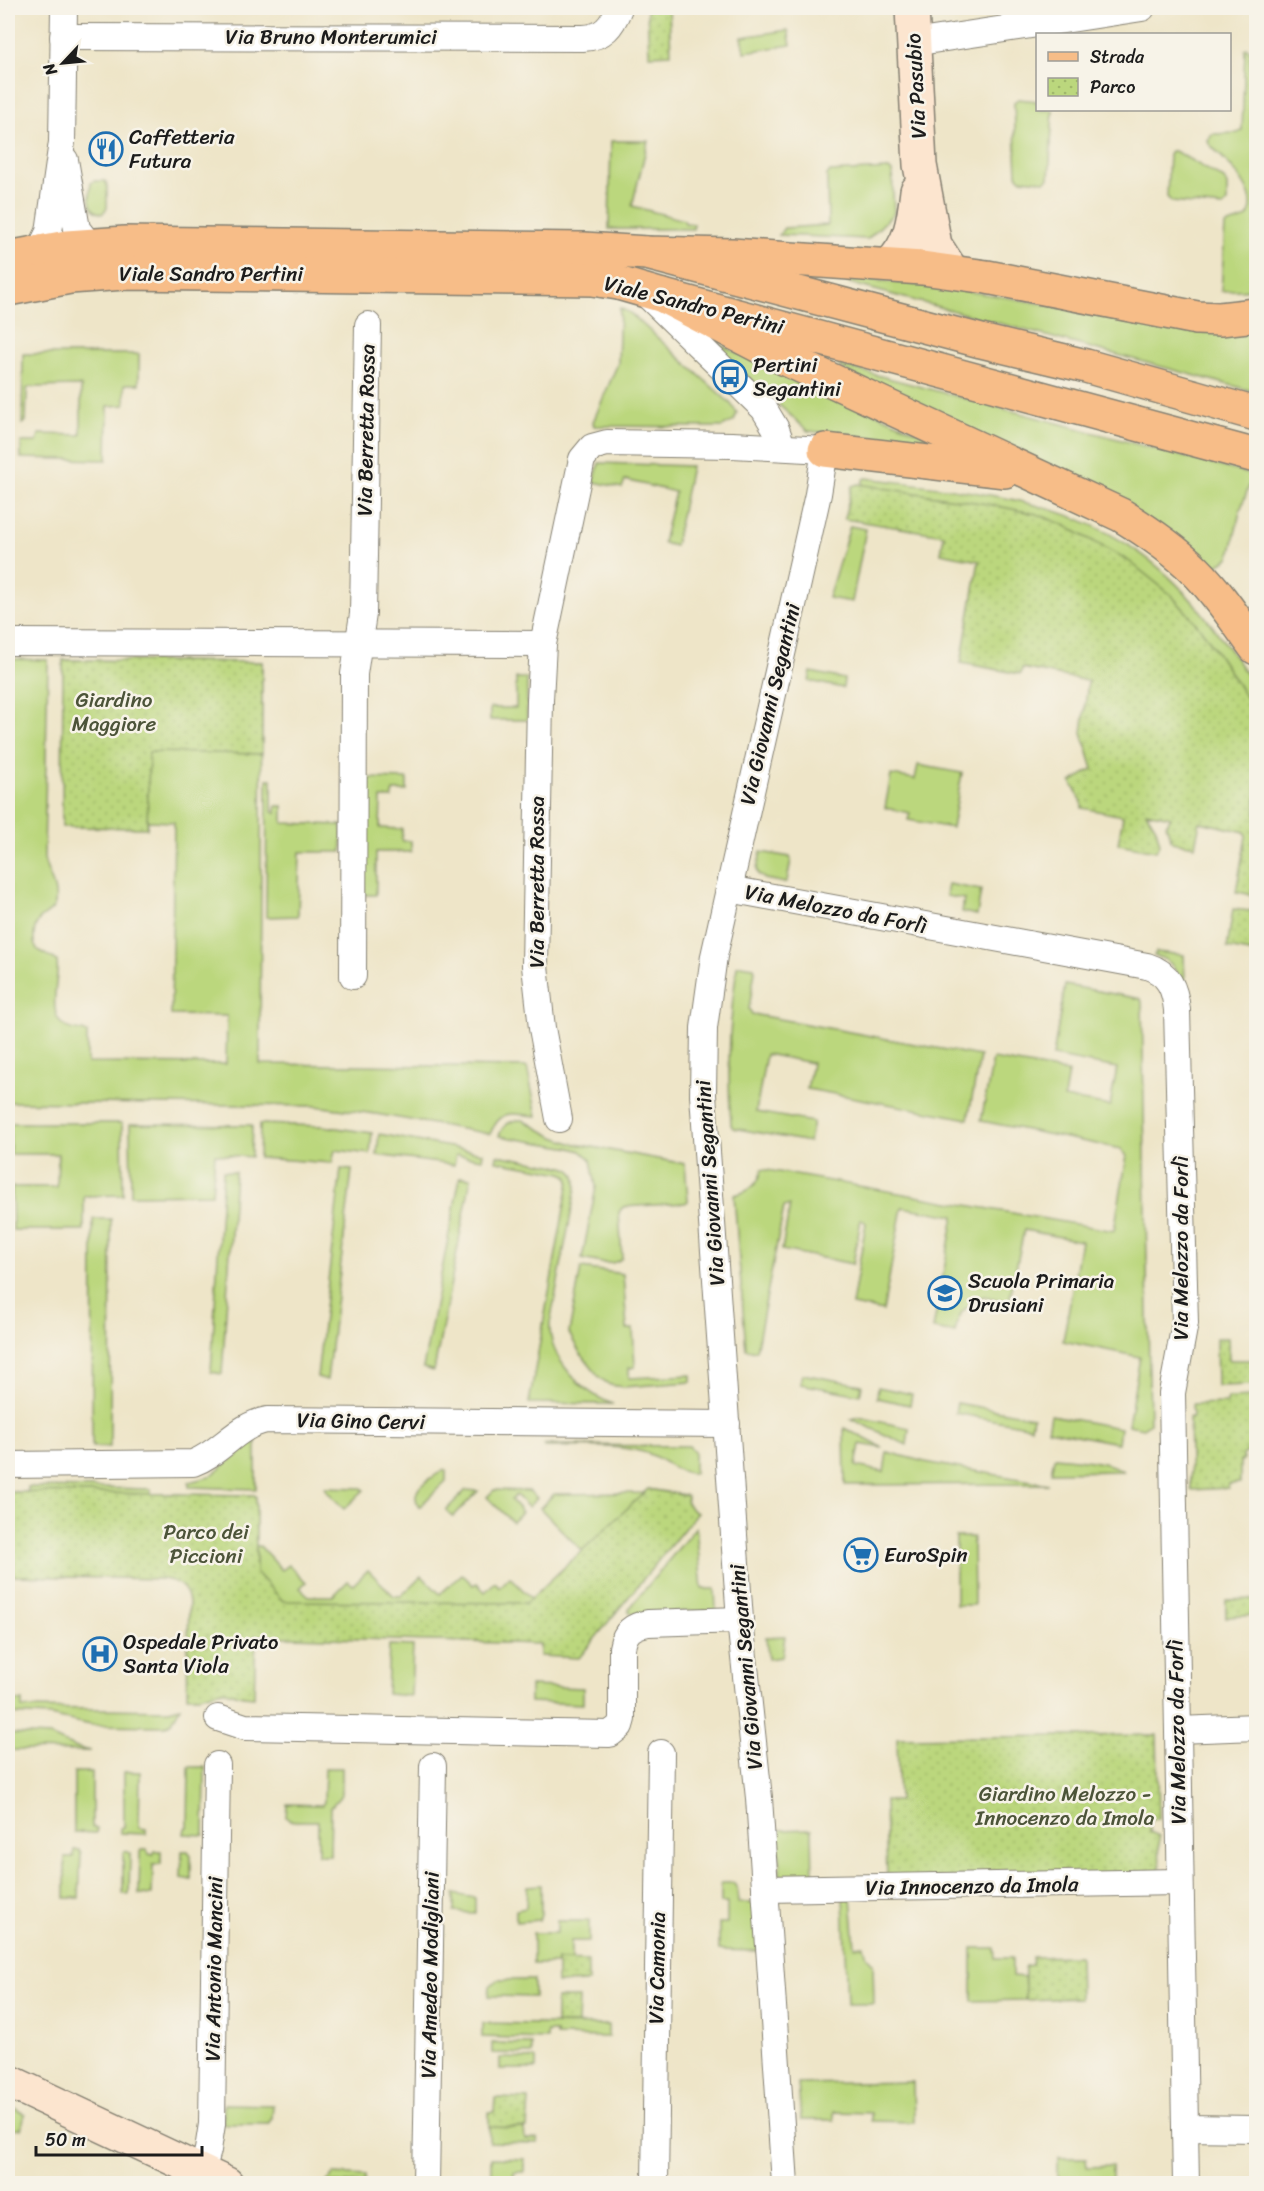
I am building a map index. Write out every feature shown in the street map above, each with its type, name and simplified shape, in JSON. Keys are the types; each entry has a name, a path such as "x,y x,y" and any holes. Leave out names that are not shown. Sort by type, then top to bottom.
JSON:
{"main road":[{"name":"Viale Sandro Pertini","path":"8,258 40,250 89,244 125,243 584,249 732,255 952,271 1173,315 1220,319 1257,315"},
{"name":"Viale Sandro Pertini","path":"646,253 1003,347 1086,366 1257,414"},
{"name":"Viale Sandro Pertini","path":"8,289 70,277 124,273 591,279 652,292 1257,456"},
{"path":"652,292 1121,515 1152,534 1197,572 1257,648"},
{"path":"825,450 952,463 1034,475"}],"street":[{"path":"40,250 49,232 62,142 64,8"},
{"name":"Via Bruno Monterumici","path":"63,37 583,38 598,35 612,24 619,8"},
{"name":"Via Pasubio","path":"912,8 920,165 935,245 952,271"},
{"path":"913,43 1142,8"},
{"path":"62,142 77,229 89,244"},
{"name":"Via Pasubio","path":"889,265 904,248 909,235 920,165"},
{"path":"652,292 764,409 776,429 782,446 825,450"},
{"name":"Via Berretta Rossa","path":"352,976 354,674 363,614 368,326"},
{"name":"Via Berretta Rossa","path":"559,1119 542,1028 536,966 539,723 543,644 582,459 592,447 607,443 782,446"},
{"name":"Via Giovanni Segantini","path":"785,2184 758,1786 740,1620 711,1215 702,1049 708,990 818,494 825,450"},
{"path":"8,642 543,644"},
{"name":"Via Melozzo da Forlì","path":"729,889 1147,966 1167,977 1173,990 1177,1010 1185,1323 1172,1393 1186,2184"},
{"name":"Via Gino Cervi","path":"8,1465 193,1463 206,1457 249,1426 267,1420 727,1424"},
{"path":"218,1718 245,1727 610,1734 620,1726 622,1719 622,1647 629,1630 648,1623 740,1620"},
{"path":"1178,1730 1257,1727"},
{"name":"Via Camonia","path":"655,2184 661,1753"},
{"name":"Via Antonio Mancini","path":"214,2178 208,2150 212,2124 217,1765"},
{"name":"Via Amedeo Modigliani","path":"426,2184 433,1766"},
{"name":"Via Innocenzo da Imola","path":"765,1889 1180,1882"},
{"path":"8,2081 214,2178"},
{"path":"1185,2128 1257,2129"}],"green space":[{"path":"647,8 669,8 671,54 649,55"},
{"path":"788,30 791,45 745,52 742,37"},
{"path":"1245,49 1250,51 1253,140 1256,147 1256,289 1221,291 1225,226 1247,217 1251,208 1250,198 1240,178 1209,144 1208,140 1212,134 1238,133 1242,130"},
{"path":"1018,99 1036,101 1036,111 1053,111 1049,178 1045,181 1021,179 1017,175 1014,102"},
{"path":"611,141 648,141 632,206 684,220 685,223 694,224 693,229 609,229"},
{"path":"1171,151 1175,151 1224,179 1227,185 1227,203 1223,207 1172,202 1167,197"},
{"path":"889,169 892,172 894,213 868,239 779,235 784,228 828,225 827,175 830,172"},
{"path":"105,181 107,184 107,208 102,214 93,209 90,202 91,183"},
{"path":"843,278 967,291 1170,330 1191,332 1256,330 1256,392 860,286 847,282"},
{"path":"620,308 630,313 731,404 737,413 734,421 722,427 594,426 593,422 618,363"},
{"path":"716,343 934,439 932,444 808,431 719,351"},
{"path":"23,354 139,354 139,384 125,384 125,405 108,406 107,460 21,458 21,442 37,442 39,434 81,435 81,386 29,387 26,421 22,424"},
{"path":"839,365 1253,475 1240,511 1230,557 1216,566 1212,565"},
{"path":"599,463 691,466 675,546 663,543 675,492 625,480 622,488 594,482"},
{"path":"866,478 1012,499 1056,511 1098,528 1137,551 1175,582 1210,623 1251,683 1257,704 1256,764 1187,663 862,491 863,480"},
{"path":"858,484 1037,514 1064,525 1129,561 1170,594 1207,637 1256,713 1256,905 1252,896 1236,892 1245,832 1200,822 1195,846 1172,842 1166,825 1171,817 1146,812 1156,828 1160,844 1156,851 1118,844 1123,816 1082,808 1082,802 1071,782 1093,769 1082,733 1088,681 1022,668 1021,674 961,663 979,561 941,553 944,535 844,519 852,486"},
{"path":"850,526 866,529 852,602 828,598"},
{"path":"8,659 48,660 44,858 53,886 55,903 51,911 37,922 34,943 37,949 57,961 56,1013 64,1026 87,1033 87,1063 226,1064 227,1016 171,1015 174,822 148,821 147,828 63,660 262,662 260,1064 527,1067 537,1116 509,1114 499,1119 490,1134 315,1106 8,1102"},
{"name":"Giardino Maggiore","path":"63,660 262,662 262,754 149,752 147,828 62,827"},
{"path":"811,672 844,679 843,688 809,681"},
{"path":"516,678 527,678 527,720 490,720 490,708 516,708"},
{"path":"918,765 962,773 952,828 908,820 910,813 885,808 891,775 915,779"},
{"path":"364,778 407,779 407,791 393,791 392,798 381,798 380,828 402,829 402,841 411,841 411,852 376,852 376,895 364,895"},
{"path":"267,779 272,779 272,812 276,813 276,806 283,806 283,823 342,825 342,852 300,852 298,916 266,917"},
{"path":"761,852 790,857 785,883 765,879 758,874"},
{"path":"948,884 981,890 977,915 962,912 964,899 946,896"},
{"path":"1256,905 1256,953 1227,948 1233,909 1250,911"},
{"path":"1156,952 1184,955 1185,984 1170,963 1154,956"},
{"path":"737,966 754,967 755,970 749,1009 752,1014 980,1056 968,1119 807,1089 812,1063 766,1054 756,1112 813,1122 809,1142 733,1128 731,1125 729,1065 734,986"},
{"path":"1065,985 1141,999 1142,1002 1150,1423 1143,1428 1128,1425 1140,1357 1063,1341 1081,1241 1024,1230 1009,1302 984,1296 964,1310 958,1319 955,1333 933,1329 954,1216 902,1207 883,1311 852,1305 866,1223 861,1219 853,1264 782,1250 790,1205 784,1207 756,1351 746,1349 734,1195 745,1192 753,1186 759,1179 762,1169 1114,1231 1127,1156 1121,1149 981,1121 993,1059 1068,1072 1064,1098 1110,1106 1117,1068 1053,1056"},
{"path":"523,1120 552,1136 571,1143 685,1164 688,1201 623,1207 619,1212 622,1258 613,1263 582,1259 596,1187 591,1160 581,1151 571,1148 499,1136 508,1124"},
{"path":"10,1123 122,1123 123,1195 84,1196 84,1230 13,1230 12,1187 57,1187 58,1154 10,1154"},
{"path":"130,1124 252,1125 251,1157 215,1154 212,1194 131,1195"},
{"path":"260,1124 322,1126 372,1133 370,1154 335,1150 332,1163 259,1158"},
{"path":"379,1134 483,1153 482,1159 456,1155 454,1165 377,1155"},
{"path":"497,1155 563,1167 574,1174 576,1188 550,1323 551,1336 561,1361 579,1383 601,1399 613,1404 529,1403 569,1181 568,1176 562,1173 496,1161"},
{"path":"341,1169 352,1170 327,1380 317,1377"},
{"path":"223,1171 235,1172 222,1374 211,1372"},
{"path":"460,1177 471,1178 434,1371 423,1368"},
{"path":"93,1219 111,1219 110,1447 92,1447"},
{"path":"581,1268 623,1274 627,1329 633,1329 635,1367 629,1368 629,1378 691,1375 691,1382 623,1387 610,1385 600,1378 580,1353 569,1333"},
{"path":"1216,1338 1228,1338 1229,1360 1256,1360 1256,1446 1243,1455 1243,1461 1240,1461 1240,1483 1229,1484 1228,1488 1191,1490 1189,1417 1193,1417 1192,1404 1227,1403 1228,1398 1255,1397 1255,1385 1217,1386"},
{"path":"802,1374 862,1385 860,1395 800,1384"},
{"path":"878,1387 912,1394 910,1405 877,1398"},
{"path":"957,1403 1033,1417 1031,1427 955,1413"},
{"path":"1051,1415 1120,1428 1118,1443 1048,1430"},
{"path":"858,1417 909,1428 907,1445 851,1419"},
{"path":"844,1428 883,1448 860,1444 856,1466 884,1472 887,1452 925,1462 1048,1484 845,1485"},
{"path":"256,1441 256,1489 189,1487 189,1482 209,1477"},
{"path":"544,1445 689,1446 694,1451 694,1473 681,1471 650,1454 631,1449 594,1446 545,1447"},
{"path":"1056,1457 1101,1463 1123,1471 1051,1472"},
{"path":"446,1470 446,1481 419,1507 416,1500 418,1490 426,1481"},
{"path":"28,1487 151,1489 151,1494 182,1494 172,1495 8,1492 28,1492"},
{"path":"325,1487 362,1488 364,1490 344,1509"},
{"path":"648,1489 685,1495 687,1499 577,1609 255,1613 256,1546 260,1546 282,1570 289,1565 306,1582 300,1588 309,1596 333,1596 348,1581 353,1585 368,1570 394,1596 401,1596 422,1576 440,1594 462,1574 473,1585 477,1583 485,1592 495,1582 500,1587 510,1577 532,1599 582,1551 540,1508 554,1494 643,1493"},
{"name":"Parco dei Piccioni","path":"648,1489 687,1496 686,1501 697,1513 579,1658 540,1656 540,1644 256,1636 254,1697 222,1690 199,1696 187,1696 189,1602 186,1592 176,1583 162,1579 13,1576 13,1562 8,1562 8,1492 254,1495 256,1496 256,1572 283,1601 526,1603"},
{"path":"466,1490 478,1491 453,1517 446,1510"},
{"path":"494,1490 529,1491 537,1498 528,1507 516,1495 511,1500 522,1512 512,1522 487,1497"},
{"path":"696,1527 702,1589 715,1589 716,1610 632,1614 629,1612 629,1609"},
{"path":"956,1537 973,1537 974,1605 956,1605"},
{"path":"1256,1599 1256,1615 1226,1617 1226,1600"},
{"path":"785,1636 782,1657 768,1659 766,1637"},
{"path":"389,1645 413,1646 411,1696 387,1694"},
{"path":"530,1686 583,1688 583,1704 530,1702"},
{"path":"8,1701 22,1701 22,1708 169,1710 180,1707 172,1722 165,1726 91,1725 50,1716 8,1714"},
{"path":"8,1734 50,1736 74,1747 91,1751 8,1750"},
{"name":"Giardino Melozzo - Innocenzo da Imola","path":"1157,1735 1159,1819 1150,1819 1150,1832 1159,1836 1160,1874 887,1880 885,1801 899,1801 897,1738"},
{"path":"189,1767 205,1767 204,1835 184,1834 185,1828 188,1827"},
{"path":"325,1768 342,1768 342,1794 331,1807 330,1855 318,1855 318,1821 290,1821 286,1817 287,1804 322,1805"},
{"path":"74,1772 92,1772 92,1827 97,1828 96,1833 74,1832"},
{"path":"124,1772 140,1772 139,1828 146,1829 146,1834 120,1833 120,1828 124,1827"},
{"path":"812,1829 813,1881 780,1881 779,1830"},
{"path":"74,1850 79,1850 81,1853 79,1898 65,1898 65,1857 73,1857"},
{"path":"141,1850 147,1850 153,1855 155,1851 161,1851 161,1864 153,1865 152,1895 139,1894"},
{"path":"125,1851 130,1853 129,1894 123,1894 123,1854"},
{"path":"182,1851 188,1851 191,1855 191,1880 181,1878"},
{"path":"721,1883 733,1883 737,1887 738,1903 754,1903 758,1951 719,1950 719,1923 727,1923 727,1903 721,1903"},
{"path":"541,1885 539,1920 516,1922 516,1910 526,1908 527,1886"},
{"path":"454,1894 475,1898 475,1913 454,1912"},
{"path":"843,1897 851,1897 855,1947 864,1946 867,1957 873,1964 874,2004 847,2004"},
{"path":"557,1921 589,1921 589,1941 571,1941 571,1960 557,1960 557,1964 533,1964 533,1933 557,1933"},
{"path":"972,1948 994,1948 995,1958 1012,1958 1012,1976 1026,1977 1025,2000 972,2001"},
{"path":"1079,1956 1080,1998 1025,2000 1025,1966 1032,1965 1032,1957"},
{"path":"557,1960 588,1961 588,1982 557,1983"},
{"path":"497,1980 534,1980 534,1997 489,1996 490,1986"},
{"path":"556,1998 579,1998 578,2024 556,2024"},
{"path":"482,2023 608,2025 608,2037 556,2036 556,2032 547,2032 547,2039 482,2037"},
{"path":"492,2043 532,2044 532,2054 492,2053"},
{"path":"500,2058 536,2059 536,2069 500,2069"},
{"path":"913,2082 914,2122 871,2121 871,2113 834,2112 834,2120 801,2120 798,2084"},
{"path":"495,2098 529,2099 527,2128 489,2127 489,2112 494,2112"},
{"path":"224,2104 273,2105 272,2118 268,2124 223,2124"},
{"path":"8,2106 25,2114 21,2129 8,2130"},
{"path":"489,2127 524,2128 525,2139 537,2139 538,2143 489,2142"},
{"path":"491,2158 524,2159 524,2172 514,2172 514,2183 491,2183"},
{"path":"1058,2158 1086,2158 1087,2167 1112,2166 1112,2183 1058,2183"},
{"path":"334,2174 365,2176 365,2183 326,2183"},
{"path":"38,2177 86,2178 85,2183 38,2184"}],"place":[{"name":"Caffetteria Futura","path":"106,149"},
{"name":"Pertini Segantini","path":"730,377"},
{"name":"Scuola Primaria Drusiani","path":"945,1293"},
{"name":"EuroSpin","path":"861,1555"},
{"name":"Ospedale Privato Santa Viola","path":"100,1654"}]}
